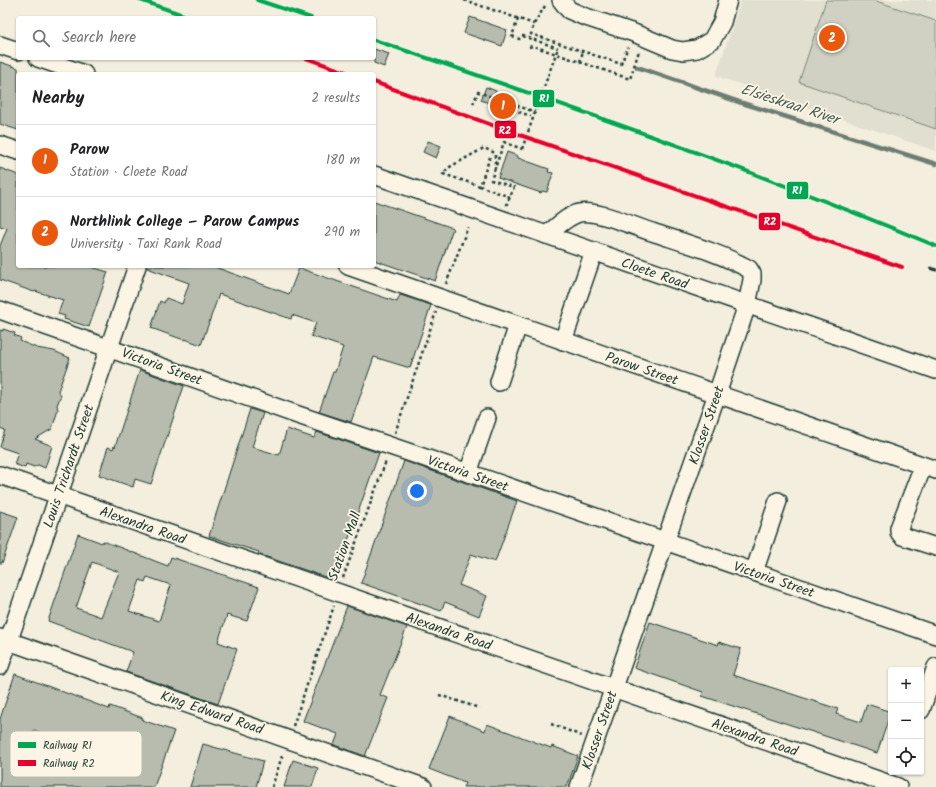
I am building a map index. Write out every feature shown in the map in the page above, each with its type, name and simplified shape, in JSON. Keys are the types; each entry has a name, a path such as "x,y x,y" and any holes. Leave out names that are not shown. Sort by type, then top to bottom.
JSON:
{"street":[{"path":"561,0 569,10 583,16 634,33 672,49 684,51 697,49 712,40 722,22 728,0"},
{"path":"0,45 16,50"},
{"path":"44,60 78,72"},
{"path":"0,145 16,150"},
{"name":"Cloete Road","path":"376,176 936,370"},
{"name":"Klosser Street","path":"546,235 573,216 580,213 592,214 611,218 694,246 749,268 752,274 747,304 717,394 579,787"},
{"path":"563,341 594,251"},
{"name":"Louis Trichardt Street","path":"0,666 4,640 58,495 136,268"},
{"name":"Parow Street","path":"354,268 930,468"},
{"name":"Victoria Street","path":"0,310 109,347 298,416 391,446 936,635"},
{"path":"499,382 518,325"},
{"path":"468,473 487,418"},
{"path":"930,468 899,528 899,532 902,536 936,547"},
{"name":"Alexandra Road","path":"0,475 613,688 896,783"},
{"path":"754,572 778,500"},
{"name":"King Edward Road","path":"4,640 423,787"},
{"path":"923,703 936,667"}],"path":[{"path":"464,0 534,24"},
{"path":"545,6 534,24 531,34 621,64 630,45"},
{"path":"500,202 507,204 514,187 491,180 504,142 522,149 558,48 523,36 519,39 512,36 518,19"},
{"path":"529,47 533,46 630,79 640,48"},
{"path":"580,62 583,51"},
{"path":"474,104 478,92 535,112"},
{"path":"507,108 531,116"},
{"path":"495,169 495,153 484,148 448,168 443,174 510,197"},
{"path":"480,186 490,157"},
{"path":"446,284 468,227"},
{"name":"Station Mall","path":"272,787 338,592 391,446 436,312"},
{"path":"439,695 479,708"},
{"path":"551,724 595,741"}],"shaded area":[{"path":"741,0 936,0 936,151 716,76"},
{"path":"826,0 873,0 936,21 936,129 799,82"}],"building":[{"path":"470,17 507,30 502,46 464,33"},
{"path":"376,50 389,54 384,67 374,63 374,60 376,60"},
{"path":"0,62 18,68 18,72 16,72 16,129 0,124"},
{"path":"486,87 496,91 492,104 481,100"},
{"path":"428,141 441,146 436,158 423,152"},
{"path":"507,152 518,156 518,158 549,169 548,172 553,173 547,192 542,191 541,193 498,178"},
{"path":"0,168 16,174 16,268 95,268 108,272 89,327 64,319 65,316 58,314 63,300 0,280 0,246 7,228 0,226"},
{"path":"376,202 453,228 435,281 376,261"},
{"path":"147,268 218,268 289,294 299,268 397,302 400,295 431,305 410,368 374,357 351,422 319,412 343,347 311,336 316,323 292,315 291,319 219,294 201,345 151,328 160,301 164,303 166,298 182,304 189,283"},
{"path":"3,329 15,333 14,335 21,338 20,341 37,348 54,351 70,358 58,391 61,395 57,405 58,410 52,429 35,439 52,446 45,468 38,465 34,467 26,464 25,468 14,464 18,453 0,447 5,430 0,428 0,330 3,331"},
{"path":"140,370 184,386 151,484 135,479 133,487 99,475 108,447 113,449 114,446 115,447"},
{"path":"250,409 263,413 252,447 279,455 287,429 314,438 317,432 379,453 334,580 258,554 259,552 209,536"},
{"path":"404,461 517,501 495,562 471,554 459,585 487,596 479,616 445,602 441,611 361,583"},
{"path":"0,511 18,517 2,563 0,563"},
{"path":"78,534 102,543 103,541 168,566 171,557 259,587 247,621 227,615 218,642 237,649 218,704 126,672 133,652 48,621","holes":["92,562 119,572 101,617 76,608","147,577 171,585 159,621 129,611 140,580 145,582"]},
{"path":"347,606 407,627 380,695 388,698 365,756 334,745 338,734 303,721"},
{"path":"650,622 718,645 719,642 741,649 733,675 838,709 836,714 861,722 867,704 888,711 888,721 877,753 702,696 703,692 634,668"},
{"path":"15,674 109,709 110,706 143,718 142,720 174,731 154,787 0,787 0,719"},
{"path":"450,716 485,731 487,724 551,748 552,746 578,756 567,787 463,787 465,783 429,769"},
{"path":"203,744 263,761 256,787 190,787"},
{"path":"293,760 318,768 312,787 284,787"}],"waterway":[{"name":"Elsieskraal River","path":"637,67 739,102 936,164"}],"railway":[{"path":"931,268 936,270"}],"rail line":[{"name":"R1","path":"140,0 186,16"},
{"name":"R1","path":"257,0 305,16"},
{"name":"R1","path":"376,41 657,138 797,190 936,246"},
{"name":"R2","path":"312,60 345,72"},
{"name":"R2","path":"376,83 517,134 902,267"}],"place":[{"name":"Northlink College – Parow Campus","path":"832,38"},
{"name":"Parow","path":"503,106"}]}
